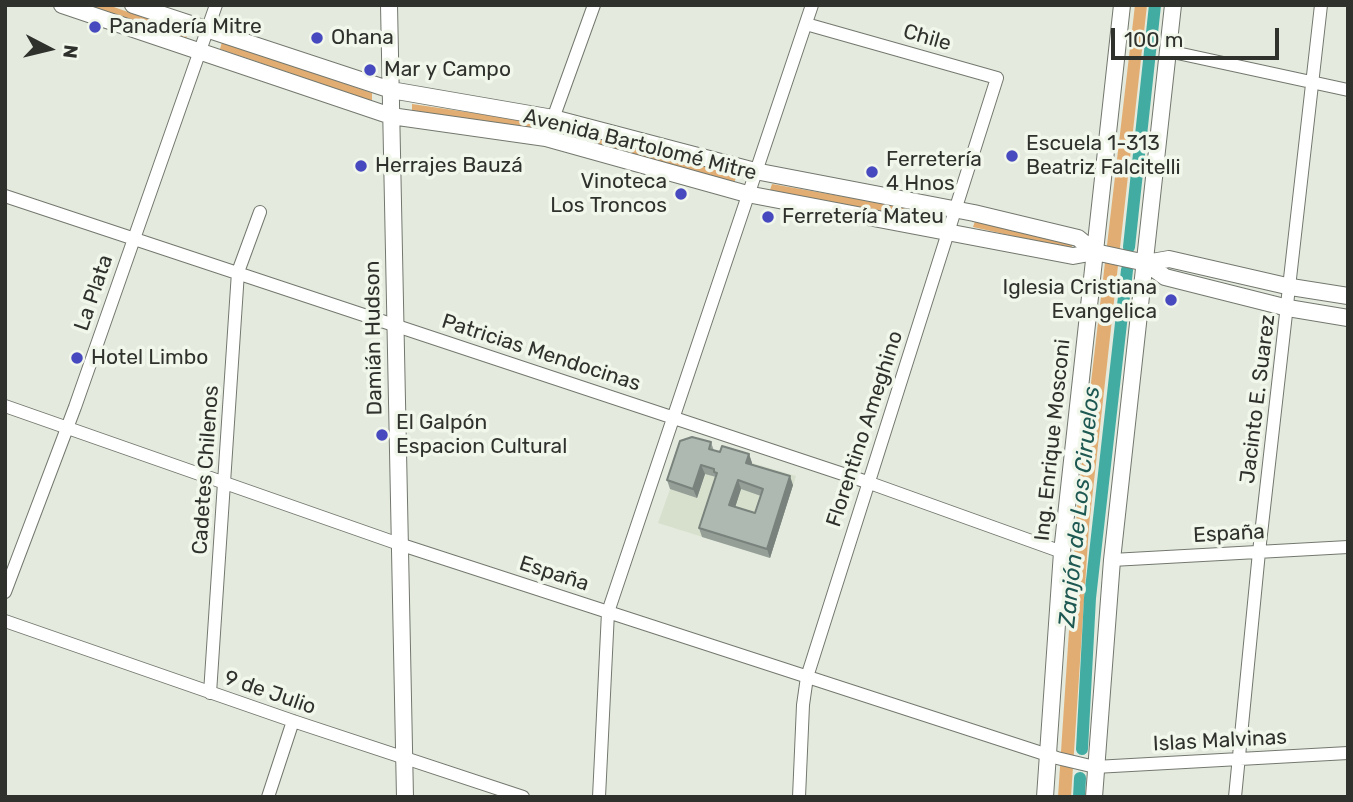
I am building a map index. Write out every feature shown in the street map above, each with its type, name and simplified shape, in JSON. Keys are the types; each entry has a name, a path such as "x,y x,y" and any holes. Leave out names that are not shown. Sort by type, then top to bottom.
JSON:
{"street":[{"name":"Avenida Bartolomé Mitre","path":"62,5 391,116 546,138 747,194 1073,256 1095,252 1146,263 1169,259 1291,287 1348,296"},
{"name":"Avenida Bartolomé Mitre","path":"133,5 391,90 553,118 755,171 955,209 1077,238 1095,252"},
{"name":"La Plata","path":"5,592 68,427 216,5"},
{"name":"Damián Hudson","path":"389,5 405,797"},
{"path":"546,138 594,5"},
{"path":"598,797 608,612 812,5"},
{"name":"Ing. Enrique Mosconi","path":"1045,797 1062,552 1122,5"},
{"path":"1094,797 1112,559 1173,5"},
{"name":"Jacinto E. Suarez","path":"1234,797 1321,5"},
{"name":"Chile","path":"806,24 997,78"},
{"path":"1168,51 1348,90"},
{"name":"Florentino Ameghino","path":"799,797 803,705 807,677 997,78"},
{"name":"Patricias Mendocinas","path":"5,196 867,482 1062,552"},
{"name":"Cadetes Chilenos","path":"210,693 238,272 260,212"},
{"name":"Avenida Bartolomé Mitre","path":"1146,263 1165,277 1288,309 1348,318"},
{"name":"España","path":"5,406 399,544 1047,755 1096,767"},
{"name":"España","path":"1112,559 1348,547"},
{"name":"9 de Julio","path":"5,621 210,693 523,797"},
{"path":"268,797 293,721"},
{"name":"Islas Malvinas","path":"1096,767 1348,753"}],"shaded area":[{"path":"86,5 108,5 188,33 186,39"},
{"path":"1135,5 1147,5 1089,526 1071,797 1058,797 1078,494"},
{"path":"222,42 372,93 372,101 220,49"},
{"path":"412,104 535,122 533,128 412,111"},
{"path":"570,131 737,175 734,183 567,137"},
{"path":"772,184 931,212 928,220 770,190"},
{"path":"975,221 1073,243 1071,249 973,227"},
{"path":"696,446 796,476 770,558 658,523 684,450"}],"building":[{"path":"692,437 711,442 709,449 720,452 722,446 749,454 746,463 790,476 767,549 699,528 717,473 714,469 701,465 693,489 667,480 680,441","holes":["738,480 763,489 755,513 729,505"]}],"waterway":[{"name":"Zanjón de Los Ciruelos","path":"1129,247 1155,5"},
{"name":"Zanjón de Los Ciruelos","path":"1082,749 1090,598 1127,270"},
{"name":"Zanjón de Los Ciruelos","path":"1079,797 1080,778"}],"place":[{"name":"Panadería Mitre","path":"95,27"},
{"name":"Ohana","path":"317,38"},
{"name":"Mar y Campo","path":"370,70"},
{"name":"Escuela 1-313 Beatriz Falcitelli","path":"1012,156"},
{"name":"Herrajes Bauzá","path":"361,166"},
{"name":"Ferretería 4 Hnos","path":"872,172"},
{"name":"Vinoteca Los Troncos","path":"681,194"},
{"name":"Ferretería Mateu","path":"768,217"},
{"name":"Iglesia Cristiana Evangelica","path":"1171,300"},
{"name":"Hotel Limbo","path":"77,358"},
{"name":"El Galpón Espacion Cultural","path":"382,435"}]}
